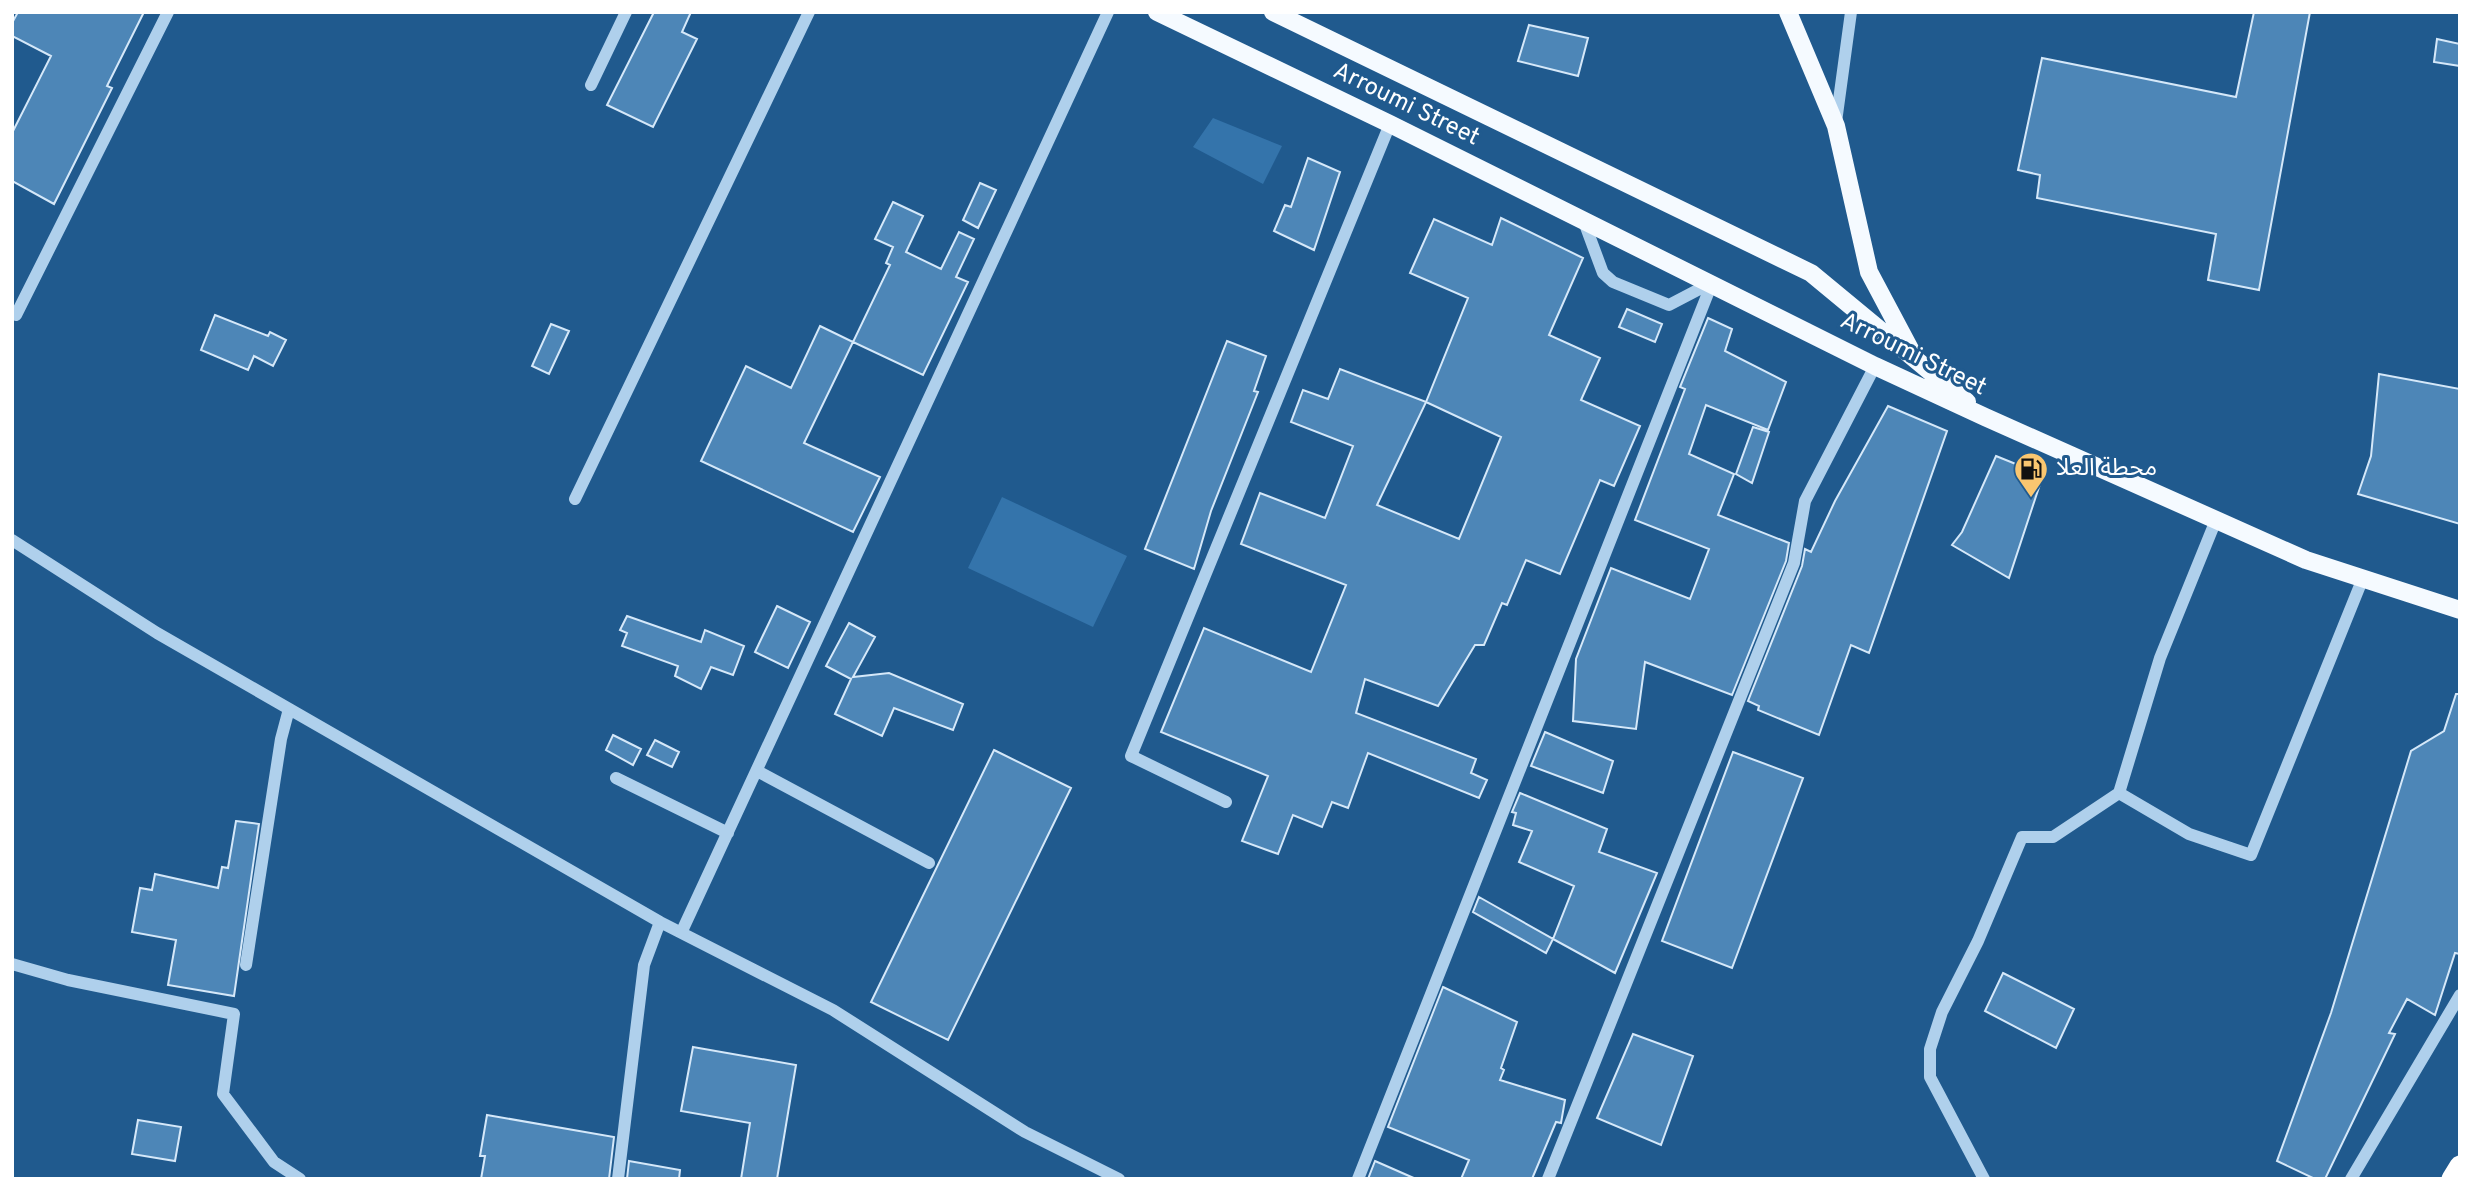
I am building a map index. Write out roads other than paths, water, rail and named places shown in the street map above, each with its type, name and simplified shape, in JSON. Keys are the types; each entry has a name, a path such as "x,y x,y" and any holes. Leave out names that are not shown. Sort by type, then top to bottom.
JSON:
{"highway":[{"path":"2452,1179 2460,1166"}],"main road":[{"name":"Arroumi Street","path":"1157,12 1712,282 1875,366 1985,417"},
{"name":"Arroumi Street","path":"1273,12 1811,273 1985,417"},
{"path":"1788,12 1836,126 1869,272 1916,360"},
{"path":"1985,417 2306,560 2460,610"}],"street":[{"path":"16,314 168,12"},
{"path":"591,85 626,12"},
{"path":"575,499 809,12"},
{"path":"682,931 1108,12"},
{"path":"1836,126 1851,12"},
{"path":"1226,802 1131,756 1390,124"},
{"path":"1583,219 1603,273 1613,282 1669,305 1712,282"},
{"path":"1358,1179 1712,282"},
{"path":"1548,1179 1794,563 1805,501 1875,366"},
{"path":"1984,1179 1930,1077 1930,1049 1942,1012 1978,941 2022,837 2053,837 2119,793 2160,658 2216,520"},
{"path":"12,540 156,633 660,922 832,1010 1025,1132 1119,1179"},
{"path":"2119,793 2189,834 2251,855 2362,578"},
{"path":"246,965 281,738 289,709"},
{"path":"757,771 929,863"},
{"path":"616,778 728,833"},
{"path":"618,1179 644,965 660,922"},
{"path":"12,964 68,980 234,1013 223,1094 274,1162 300,1179"},
{"path":"2351,1179 2460,995"}],"place":[{"name":"محطة العلا","path":"2031,499"}]}
